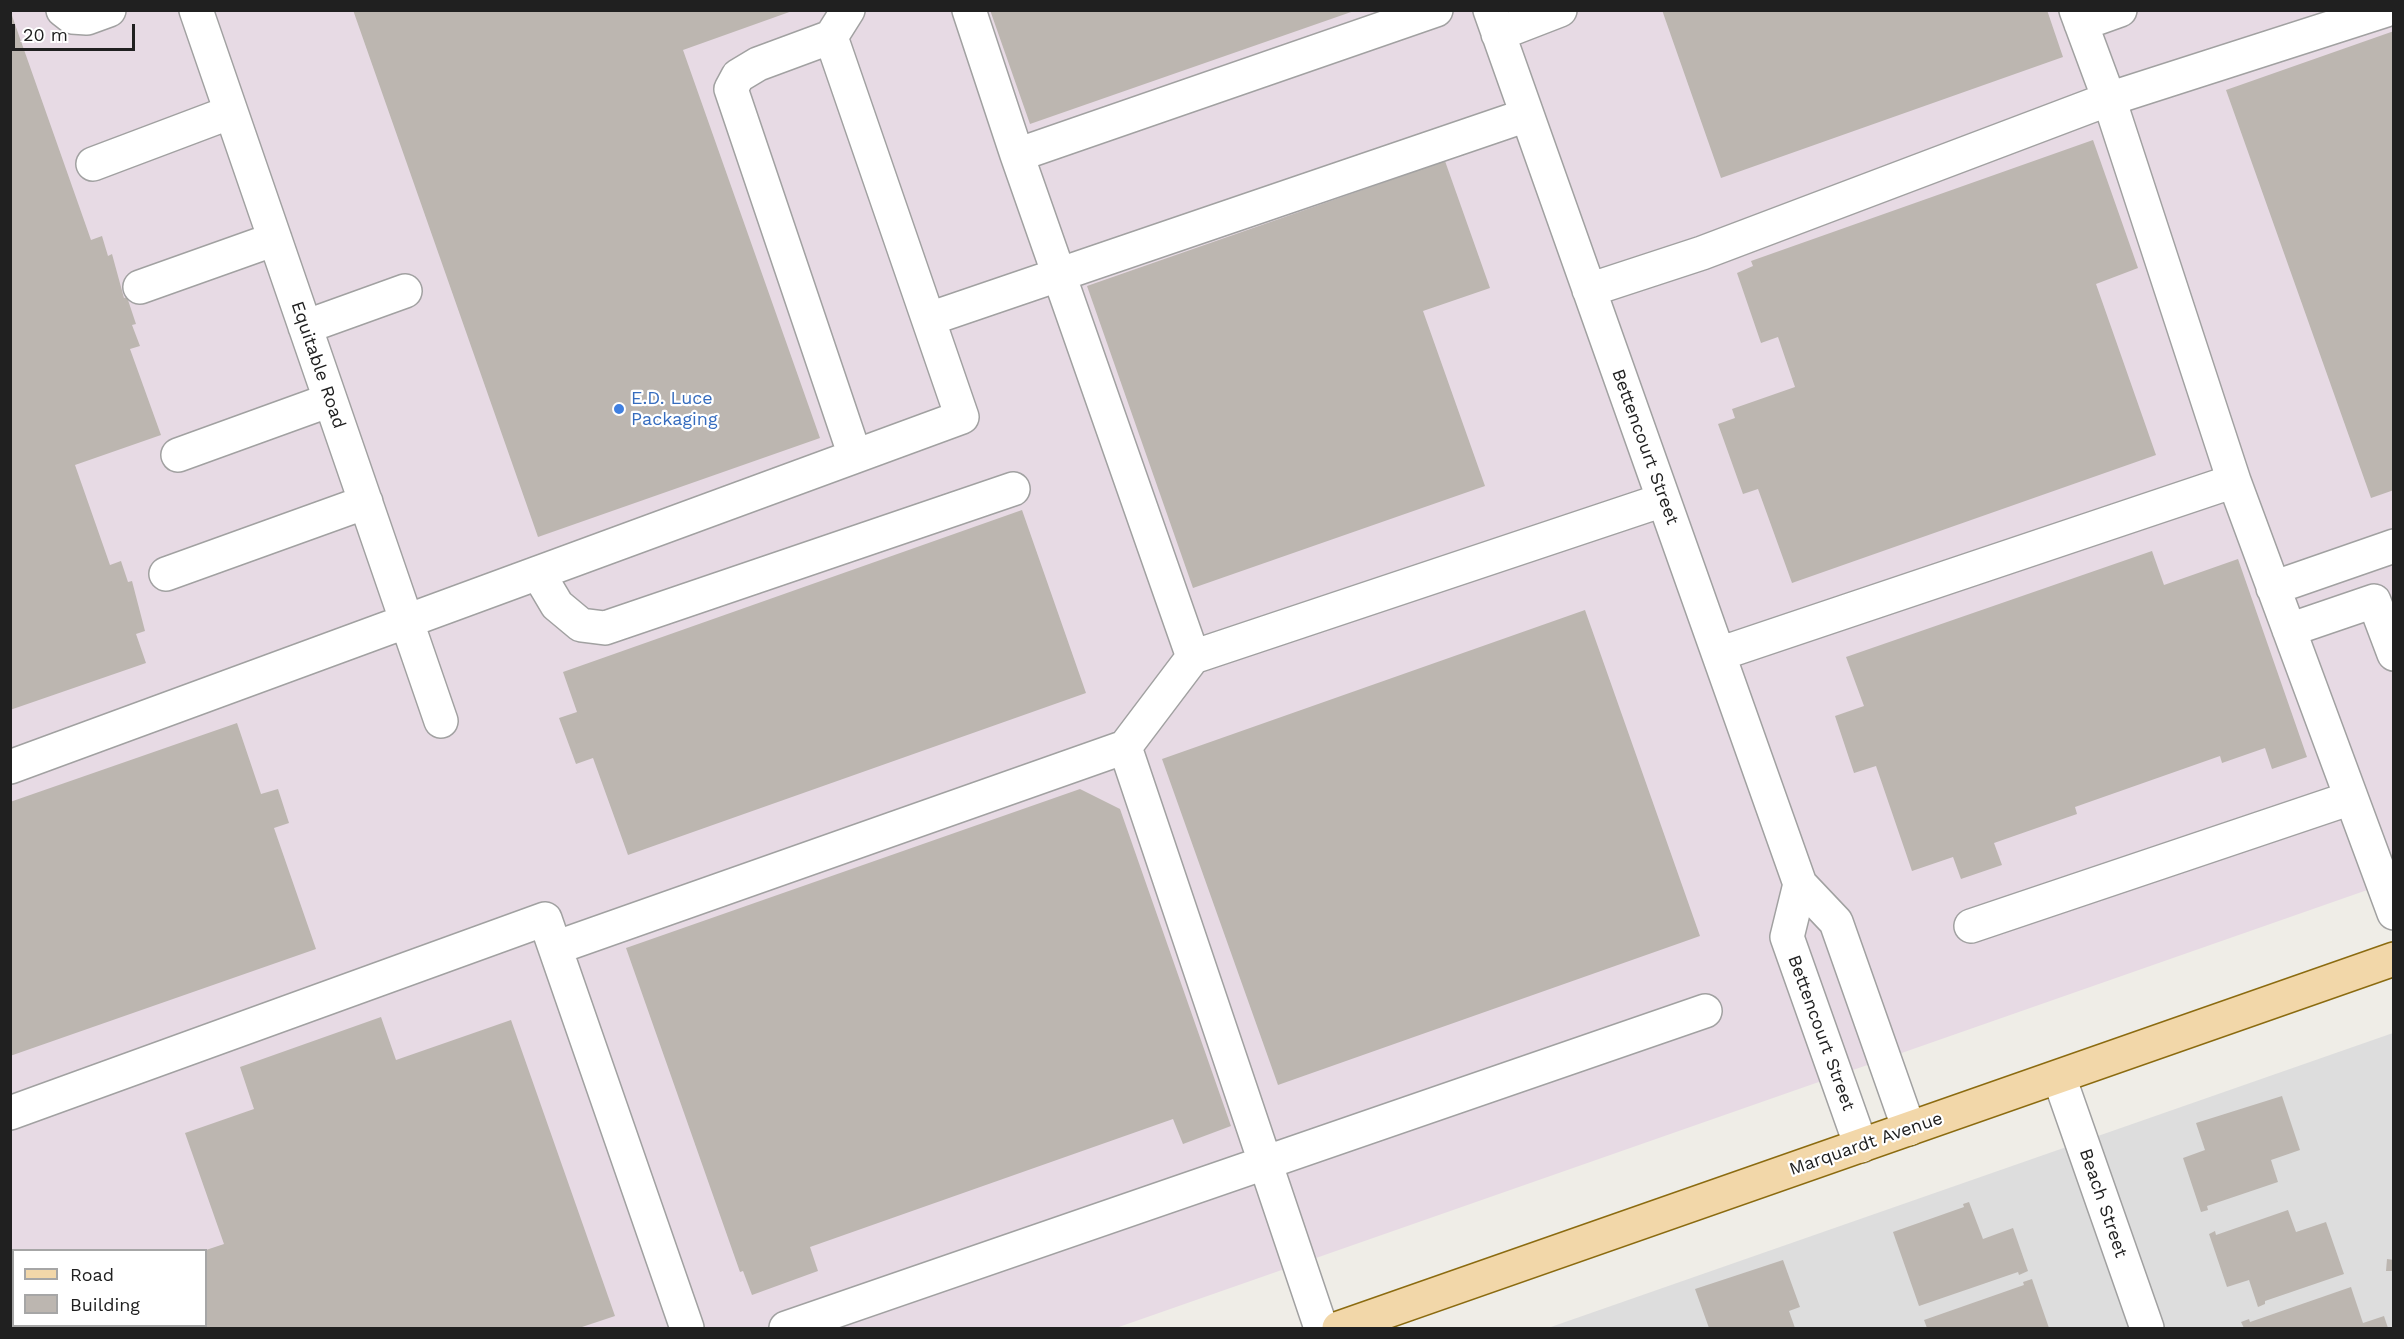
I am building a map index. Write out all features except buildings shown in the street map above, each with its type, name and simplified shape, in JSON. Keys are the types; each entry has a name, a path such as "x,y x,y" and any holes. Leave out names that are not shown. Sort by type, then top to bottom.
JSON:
{"main road":[{"name":"Marquardt Avenue","path":"1339,1329 2394,959"}],"street":[{"path":"63,10 72,17 87,18 109,10"},
{"name":"Equitable Road","path":"195,10 441,721"},
{"path":"969,10 1017,155 1193,657"},
{"path":"1017,155 1436,10"},
{"path":"1494,22 1560,10"},
{"path":"2120,10 2079,17 2109,99 2234,481 2394,913"},
{"path":"1589,290 1713,248 2109,99 2385,10"},
{"name":"Bettencourt Street","path":"1494,22 1800,884 1836,922 1909,1129"},
{"path":"10,767 962,417 929,319 840,24 758,64 738,76 731,89 855,456"},
{"path":"93,164 231,112"},
{"path":"929,319 1527,115"},
{"path":"140,287 275,239"},
{"path":"305,327 405,291"},
{"path":"178,455 330,400"},
{"path":"1719,654 2234,481"},
{"path":"538,573 557,605 581,625 605,628 1013,489"},
{"path":"555,948 1125,747 1193,657 1663,500"},
{"path":"166,574 366,502"},
{"path":"2273,588 2394,546"},
{"path":"2289,630 2374,601 2394,654"},
{"path":"1125,747 1321,1329"},
{"path":"1971,926 2352,798"},
{"name":"Bettencourt Street","path":"1800,884 1787,937 1861,1146"},
{"path":"10,1113 545,919 687,1329"},
{"path":"786,1329 1265,1161 1705,1011"},
{"name":"Beach Street","path":"2059,1077 2147,1329"}],"shaded area":[{"path":"10,11 2393,11 2393,881 1116,1328 11,1328"},
{"path":"2393,1033 2393,1328 1548,1328"}],"place":[{"name":"E.D. Luce Packaging","path":"619,409"}]}
